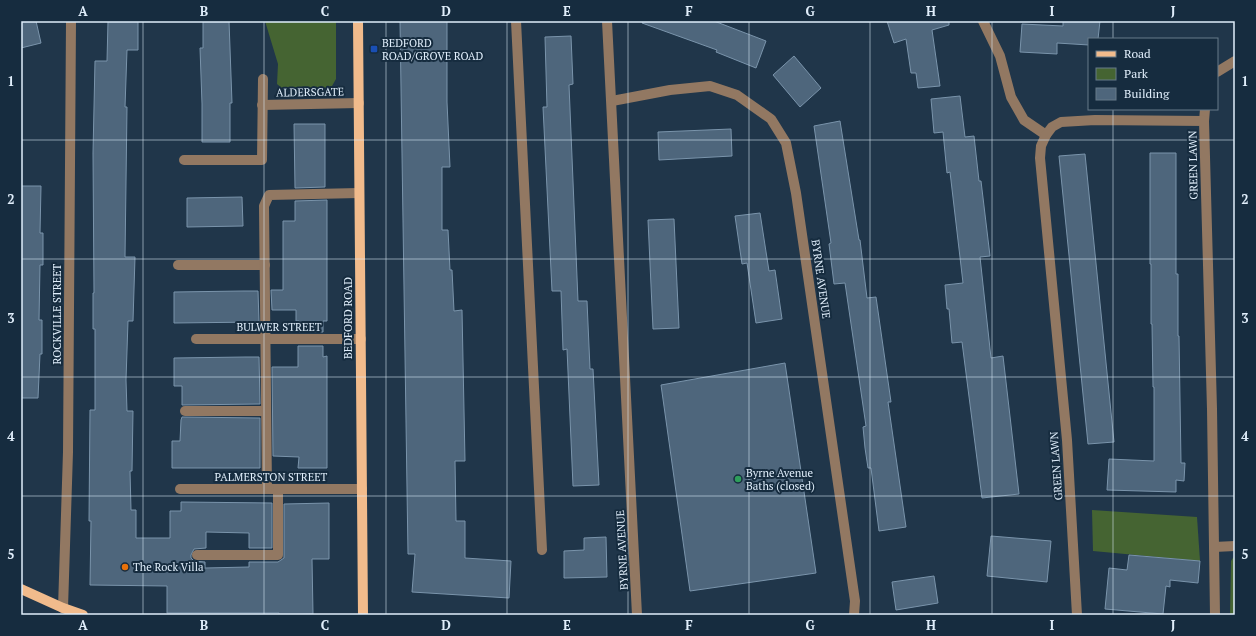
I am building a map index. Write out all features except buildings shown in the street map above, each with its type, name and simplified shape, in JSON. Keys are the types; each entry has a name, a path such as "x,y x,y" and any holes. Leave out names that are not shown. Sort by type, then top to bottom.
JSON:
{"main road":[{"name":"BEDFORD ROAD","path":"358,21 363,615"},
{"path":"21,589 63,608 83,615"}],"street":[{"name":"ROCKVILLE STREET","path":"63,608 68,452 71,21"},
{"path":"516,21 542,550"},
{"name":"BYRNE AVENUE","path":"607,21 637,615"},
{"path":"983,21 986,24 1000,56 1011,97 1024,120 1046,135"},
{"path":"1218,71 1235,61"},
{"name":"ALDERSGATE","path":"184,160 262,160 263,79"},
{"name":"BYRNE AVENUE","path":"612,101 670,90 710,86 737,95 771,119 786,143 796,193 855,601 854,615"},
{"name":"ALDERSGATE","path":"262,105 359,103"},
{"path":"1204,121 1205,110"},
{"name":"GREEN LAWN","path":"1077,615 1067,440 1040,158 1041,146 1052,127 1061,122 1095,120 1204,121 1215,615"},
{"path":"267,489 264,206 269,195 359,193"},
{"path":"178,265 265,265"},
{"name":"BULWER STREET","path":"196,339 361,339"},
{"path":"185,411 266,411"},
{"name":"PALMERSTON STREET","path":"180,489 362,489"},
{"path":"197,555 278,555 278,489"},
{"path":"1214,547 1235,546"}],"green space":[{"path":"265,21 336,21 336,79 332,86 324,88 283,89 277,84 278,64"},
{"path":"1092,510 1197,517 1200,561 1093,551"},
{"path":"1235,555 1235,615 1230,615 1231,561"}],"place":[{"name":"BEDFORD ROAD/GROVE ROAD","path":"374,49"},
{"name":"Byrne Avenue Baths (closed)","path":"738,479"},
{"name":"The Rock Villa","path":"125,567"}]}
